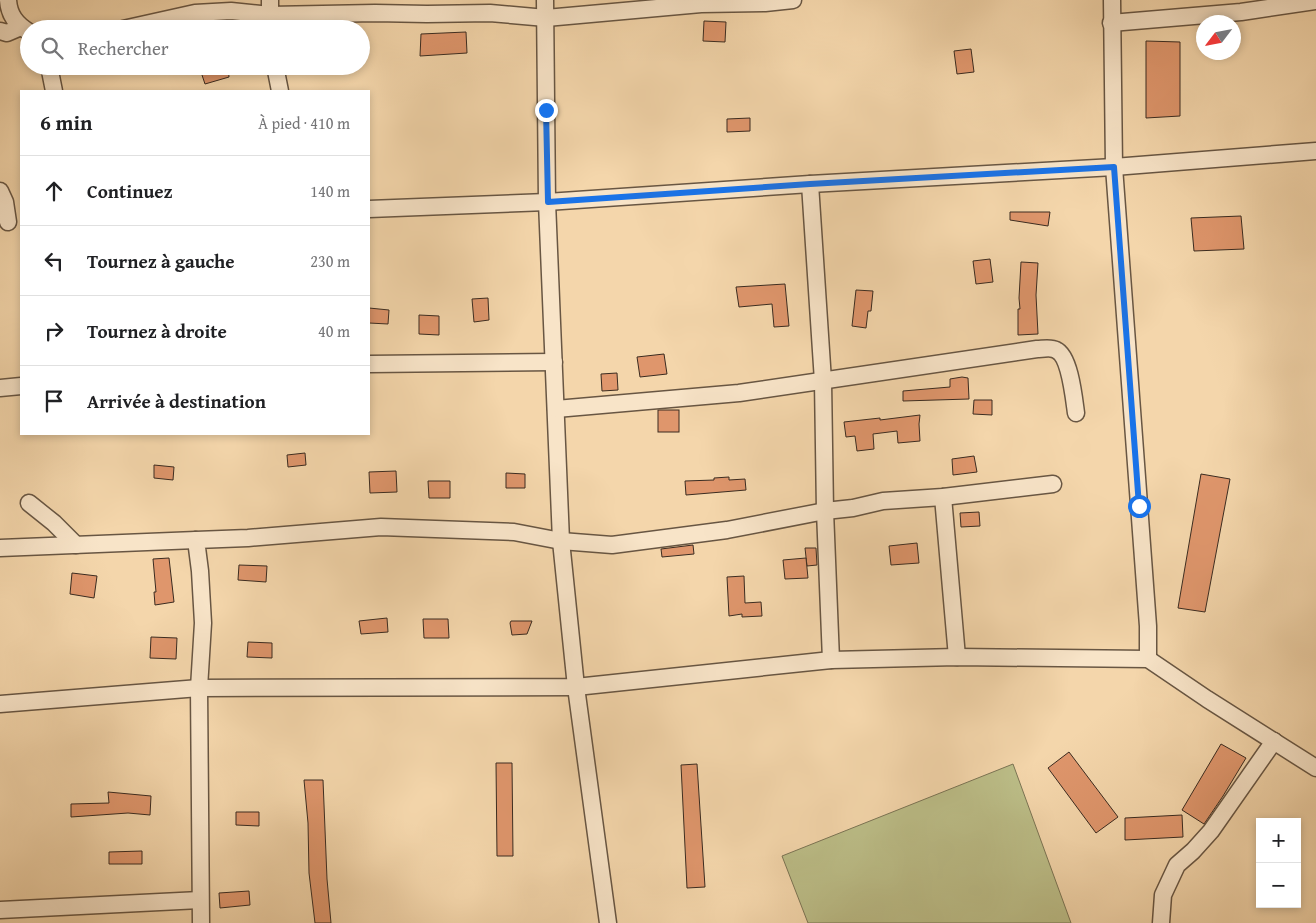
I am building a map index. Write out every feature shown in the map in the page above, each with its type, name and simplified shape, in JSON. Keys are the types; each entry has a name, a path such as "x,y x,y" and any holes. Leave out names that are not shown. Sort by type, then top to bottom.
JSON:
{"street":[{"path":"8,0 10,12 20,24"},
{"path":"545,0 548,202 560,541 576,687 608,923"},
{"path":"164,20 195,13 231,11 271,15 388,12 430,7 546,18 701,4 765,3 793,0"},
{"path":"1112,0 1114,167 1148,626 1148,659"},
{"path":"1112,23 1241,12 1316,1"},
{"path":"0,31 7,33 20,31"},
{"path":"51,75 54,90"},
{"path":"277,75 280,90"},
{"path":"370,209 548,202 810,184 1114,167 1316,151"},
{"path":"810,184 823,381 825,510 831,660"},
{"path":"0,191 10,222"},
{"path":"556,409 739,392 1036,349 1056,349 1063,355 1066,363 1076,413"},
{"path":"370,364 554,362"},
{"path":"0,388 20,386"},
{"path":"0,548 248,538 382,527 514,532 560,541 612,545 726,530 825,510 853,508 883,501 943,498 1054,484"},
{"path":"943,498 957,657"},
{"path":"29,503 54,523 76,545"},
{"path":"196,540 200,572 202,623 199,688 201,923"},
{"path":"0,704 199,688 576,687 831,660 957,657 1148,659 1316,768"},
{"path":"1161,923 1164,895 1177,865 1211,831 1274,741"},
{"path":"3,914 200,900"}],"green space":[{"path":"1013,764 1071,923 808,923 782,856"}],"building":[{"path":"704,21 726,22 725,42 703,41"},
{"path":"466,32 467,53 420,56 421,34"},
{"path":"1146,41 1180,42 1180,116 1146,118"},
{"path":"971,49 974,72 957,74 954,51"},
{"path":"202,75 229,75 229,77 205,84"},
{"path":"750,118 750,131 727,132 727,119"},
{"path":"1010,212 1050,212 1048,226 1010,220"},
{"path":"1241,216 1244,249 1194,251 1191,218"},
{"path":"990,259 993,282 976,284 973,261"},
{"path":"1021,262 1038,263 1036,295 1038,334 1018,335"},
{"path":"785,284 789,326 774,327 772,304 739,307 736,287"},
{"path":"856,290 873,291 871,311 868,311 866,328 852,326"},
{"path":"488,298 489,320 474,322 472,299"},
{"path":"370,308 389,310 388,324 370,323"},
{"path":"419,315 439,316 439,335 419,334"},
{"path":"664,354 667,374 640,377 637,357"},
{"path":"617,373 618,390 602,391 601,374"},
{"path":"968,378 969,399 903,401 903,391 950,387 950,379"},
{"path":"974,400 992,400 992,415 973,414"},
{"path":"658,410 679,410 679,432 658,432"},
{"path":"920,415 920,441 898,443 897,431 873,434 874,449 857,451 855,436 846,437 844,422"},
{"path":"305,453 306,465 288,467 287,455"},
{"path":"974,456 977,472 953,475 952,459"},
{"path":"154,465 174,467 173,480 154,478"},
{"path":"396,471 397,492 370,493 369,472"},
{"path":"506,473 525,474 525,488 506,488"},
{"path":"1201,474 1230,479 1205,612 1178,608"},
{"path":"729,477 729,480 745,479 746,490 686,495 685,481 714,480 714,478"},
{"path":"428,481 450,481 450,498 429,498"},
{"path":"979,512 980,526 961,527 960,513"},
{"path":"917,543 919,563 891,565 889,546"},
{"path":"693,545 694,554 662,557 661,549"},
{"path":"805,548 816,548 817,565 807,566"},
{"path":"169,558 174,602 155,605 154,592 156,592 153,559"},
{"path":"806,558 808,578 785,579 783,560"},
{"path":"239,565 267,566 266,582 238,580"},
{"path":"72,573 97,576 94,598 70,594"},
{"path":"744,576 745,603 761,602 762,616 742,617 742,614 729,616 727,577"},
{"path":"387,618 388,632 361,634 359,621"},
{"path":"423,619 448,619 449,638 424,638"},
{"path":"511,621 532,621 527,634 512,635"},
{"path":"151,637 177,638 176,659 150,658"},
{"path":"248,642 272,643 272,658 247,657"},
{"path":"1221,744 1246,758 1204,824 1182,810"},
{"path":"1069,752 1118,817 1096,833 1048,768"},
{"path":"496,763 512,763 513,856 497,856"},
{"path":"697,764 705,887 687,888 681,765"},
{"path":"304,780 323,780 327,879 331,923 315,923 309,873 308,823"},
{"path":"108,792 151,796 150,815 128,813 71,817 71,804 109,803"},
{"path":"236,812 259,812 259,826 236,825"},
{"path":"1182,815 1183,837 1125,840 1125,818"},
{"path":"142,851 142,864 109,864 109,852"},
{"path":"249,891 250,905 220,908 219,893"}],"route":[{"path":"546,110 548,202 810,184 1114,167 1139,506"}]}
